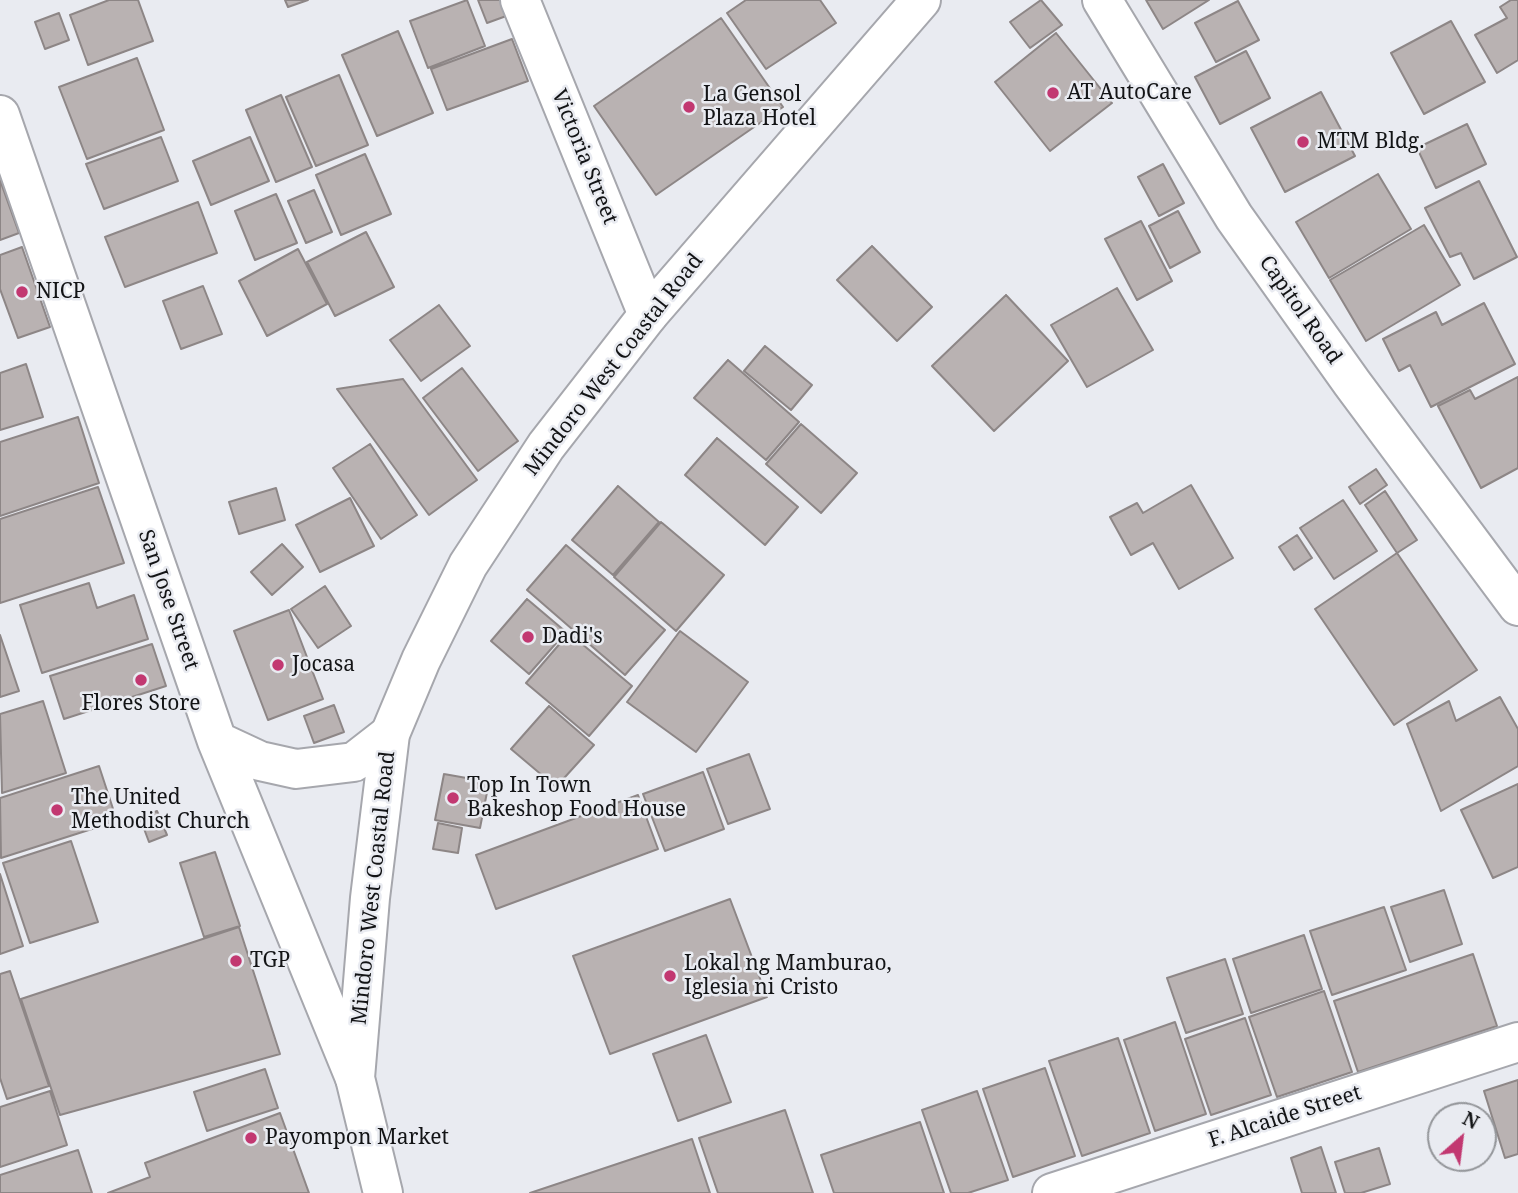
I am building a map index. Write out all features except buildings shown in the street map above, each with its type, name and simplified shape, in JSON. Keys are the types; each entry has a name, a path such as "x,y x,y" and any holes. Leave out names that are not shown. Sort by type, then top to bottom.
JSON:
{"street":[{"name":"Victoria Street","path":"520,0 648,315"},
{"name":"Mindoro West Coastal Road","path":"383,1193 355,1078 370,898 390,734 421,660 468,565 546,446 648,315 921,0"},
{"name":"Capitol Road","path":"1102,0 1234,217 1352,383 1518,606"},
{"name":"San Jose Street","path":"0,115 217,741 355,1078"},
{"path":"217,741 260,761 296,769 354,762 390,734"},
{"name":"F. Alcaide Street","path":"1052,1193 1518,1042"}],"place":[{"name":"AT AutoCare","path":"1053,93"},
{"name":"La Gensol Plaza Hotel","path":"689,107"},
{"name":"MTM Bldg.","path":"1303,142"},
{"name":"NICP","path":"22,292"},
{"name":"Dadi's","path":"528,637"},
{"name":"Jocasa","path":"278,665"},
{"name":"Flores Store","path":"141,680"},
{"name":"Top In Town Bakeshop Food House","path":"453,798"},
{"name":"The United Methodist Church","path":"57,810"},
{"name":"TGP","path":"236,961"},
{"name":"Lokal ng Mamburao, Iglesia ni Cristo","path":"670,976"},
{"name":"Payompon Market","path":"251,1138"}]}
